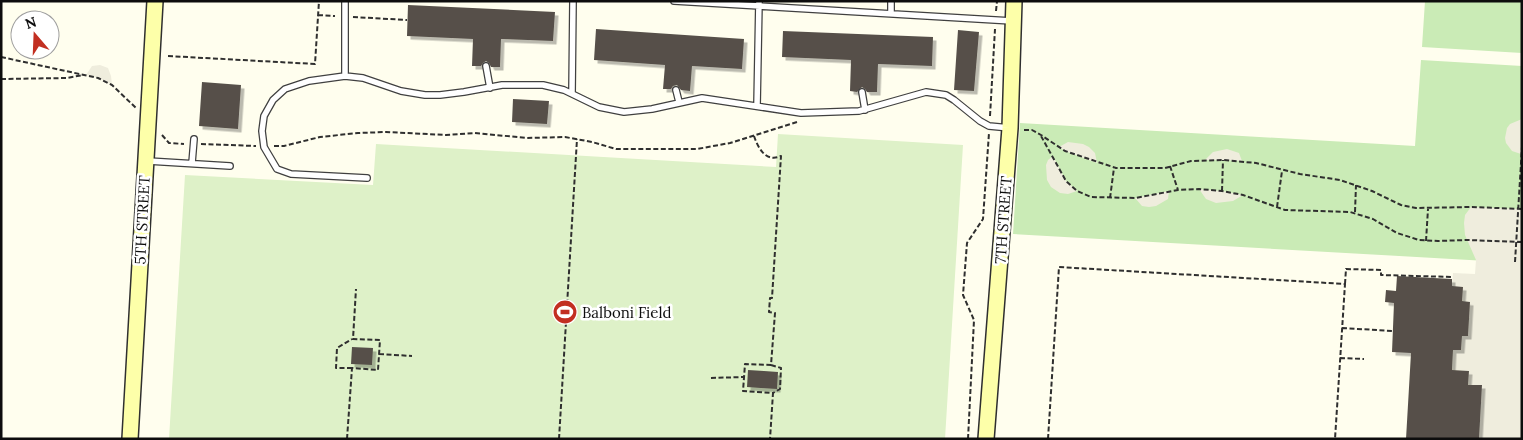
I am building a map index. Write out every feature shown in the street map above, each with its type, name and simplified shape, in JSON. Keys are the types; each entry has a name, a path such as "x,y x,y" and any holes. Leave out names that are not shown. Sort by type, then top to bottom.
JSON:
{"street":[{"name":"5TH STREET","path":"130,439 155,1"},
{"name":"7TH STREET","path":"986,439 1010,128 1014,1"}],"lane":[{"path":"345,1 345,76"},
{"path":"572,93 573,1"},
{"path":"674,1 759,4 1012,21"},
{"path":"891,14 892,1"},
{"path":"757,106 759,4"},
{"path":"486,66 490,88"},
{"path":"367,178 291,174 277,169 264,147 262,131 264,116 273,100 285,89 309,80 345,76 363,78 401,91 425,95 440,95 502,85 543,85 572,93 599,107 624,112 652,109 702,98 784,111 828,113 866,110 918,94 936,93 946,95 954,100 980,122 989,126 1010,128"},
{"path":"676,90 679,102"},
{"path":"862,92 866,110"},
{"path":"192,164 194,142"},
{"path":"146,160 230,166"}],"path":[{"path":"168,56 314,64 319,1"},
{"path":"968,439 974,320 963,294 967,242 984,219 997,1"},
{"path":"318,15 407,20"},
{"path":"1,57 86,74 112,85 169,142 264,147 284,146 320,137 368,133 446,136 475,133 527,138 577,139 616,149 697,149 730,143 800,121"},
{"path":"1,79 67,78 86,74"},
{"path":"1010,128 1032,130 1065,151 1114,167 1136,169 1170,166 1191,161 1256,162 1282,171 1340,180 1401,205 1428,208 1520,209"},
{"path":"754,135 763,154 777,158 781,156 772,298 770,298 769,312 775,313 772,365"},
{"path":"1041,135 1066,180 1076,192 1091,197 1135,198 1178,190 1199,189 1222,191 1244,195 1285,210 1318,212 1334,210 1355,213 1402,235 1426,241 1522,242"},
{"path":"559,439 577,139"},
{"path":"1515,262 1520,209 1522,147"},
{"path":"1222,191 1223,160"},
{"path":"1170,166 1178,190"},
{"path":"1110,198 1114,167"},
{"path":"1277,207 1282,171"},
{"path":"1355,213 1356,185"},
{"path":"1426,241 1428,208"},
{"path":"1048,439 1059,267 1345,284"},
{"path":"1335,439 1346,268 1381,270 1381,275 1452,277"},
{"path":"353,339 356,289"},
{"path":"1342,328 1393,331"},
{"path":"353,339 380,340 379,354 378,370 336,368 337,348 353,339"},
{"path":"379,354 412,356"},
{"path":"1340,358 1364,359"},
{"path":"744,364 772,365 781,368 780,389 773,393 743,391 744,377 744,364"},
{"path":"347,439 352,368"},
{"path":"711,378 744,377"},
{"path":"770,439 773,393"}],"green space":[{"path":"1425,1 1522,1 1522,53 1422,47"},
{"path":"1421,60 1522,66 1522,263 1013,234 1020,123 1415,146"},
{"name":"Balboni Field","path":"778,134 963,145 945,439 169,439 185,175 373,185 376,144 776,167"}],"shaded area":[{"path":"100,65 108,68 112,85 98,78 86,75 92,66"},
{"path":"1522,119 1521,154 1512,151 1505,138 1510,124"},
{"path":"1068,142 1083,144 1089,147 1095,153 1097,163 1059,147"},
{"path":"1227,149 1239,153 1242,161 1205,160 1213,152"},
{"path":"1053,156 1066,181 1077,191 1068,194 1060,193 1051,187 1047,180 1046,165"},
{"path":"1199,189 1243,195 1233,201 1216,203 1206,199"},
{"path":"1169,191 1168,199 1156,206 1142,206 1135,198"},
{"path":"1471,207 1522,209 1522,439 1479,439 1482,386 1468,385 1469,371 1452,370 1453,350 1461,350 1462,336 1468,336 1470,302 1462,301 1452,286 1453,273 1475,274 1476,260 1465,235 1464,223 1465,215"}],"building":[{"path":"408,5 555,12 553,41 501,39 500,67 491,67 486,61 481,66 472,66 473,39 407,36"},
{"path":"596,29 744,39 742,69 692,66 690,91 681,90 677,85 671,89 663,89 665,65 594,60"},
{"path":"958,30 979,32 974,91 954,90"},
{"path":"783,31 933,37 932,66 878,64 877,92 867,92 862,87 857,92 850,91 851,60 782,57"},
{"path":"202,82 241,85 238,129 199,126"},
{"path":"513,99 549,101 547,124 512,122"},
{"path":"1397,276 1452,279 1452,286 1463,287 1462,301 1470,302 1468,336 1462,336 1461,350 1453,350 1452,370 1469,371 1468,385 1482,385 1479,439 1406,439 1411,353 1392,352 1394,303 1385,302 1386,290 1396,291"},
{"path":"352,347 373,348 372,365 351,364"},
{"path":"748,370 778,372 777,389 747,387"}],"place":[{"name":"Balboni Field","path":"565,312"}]}
